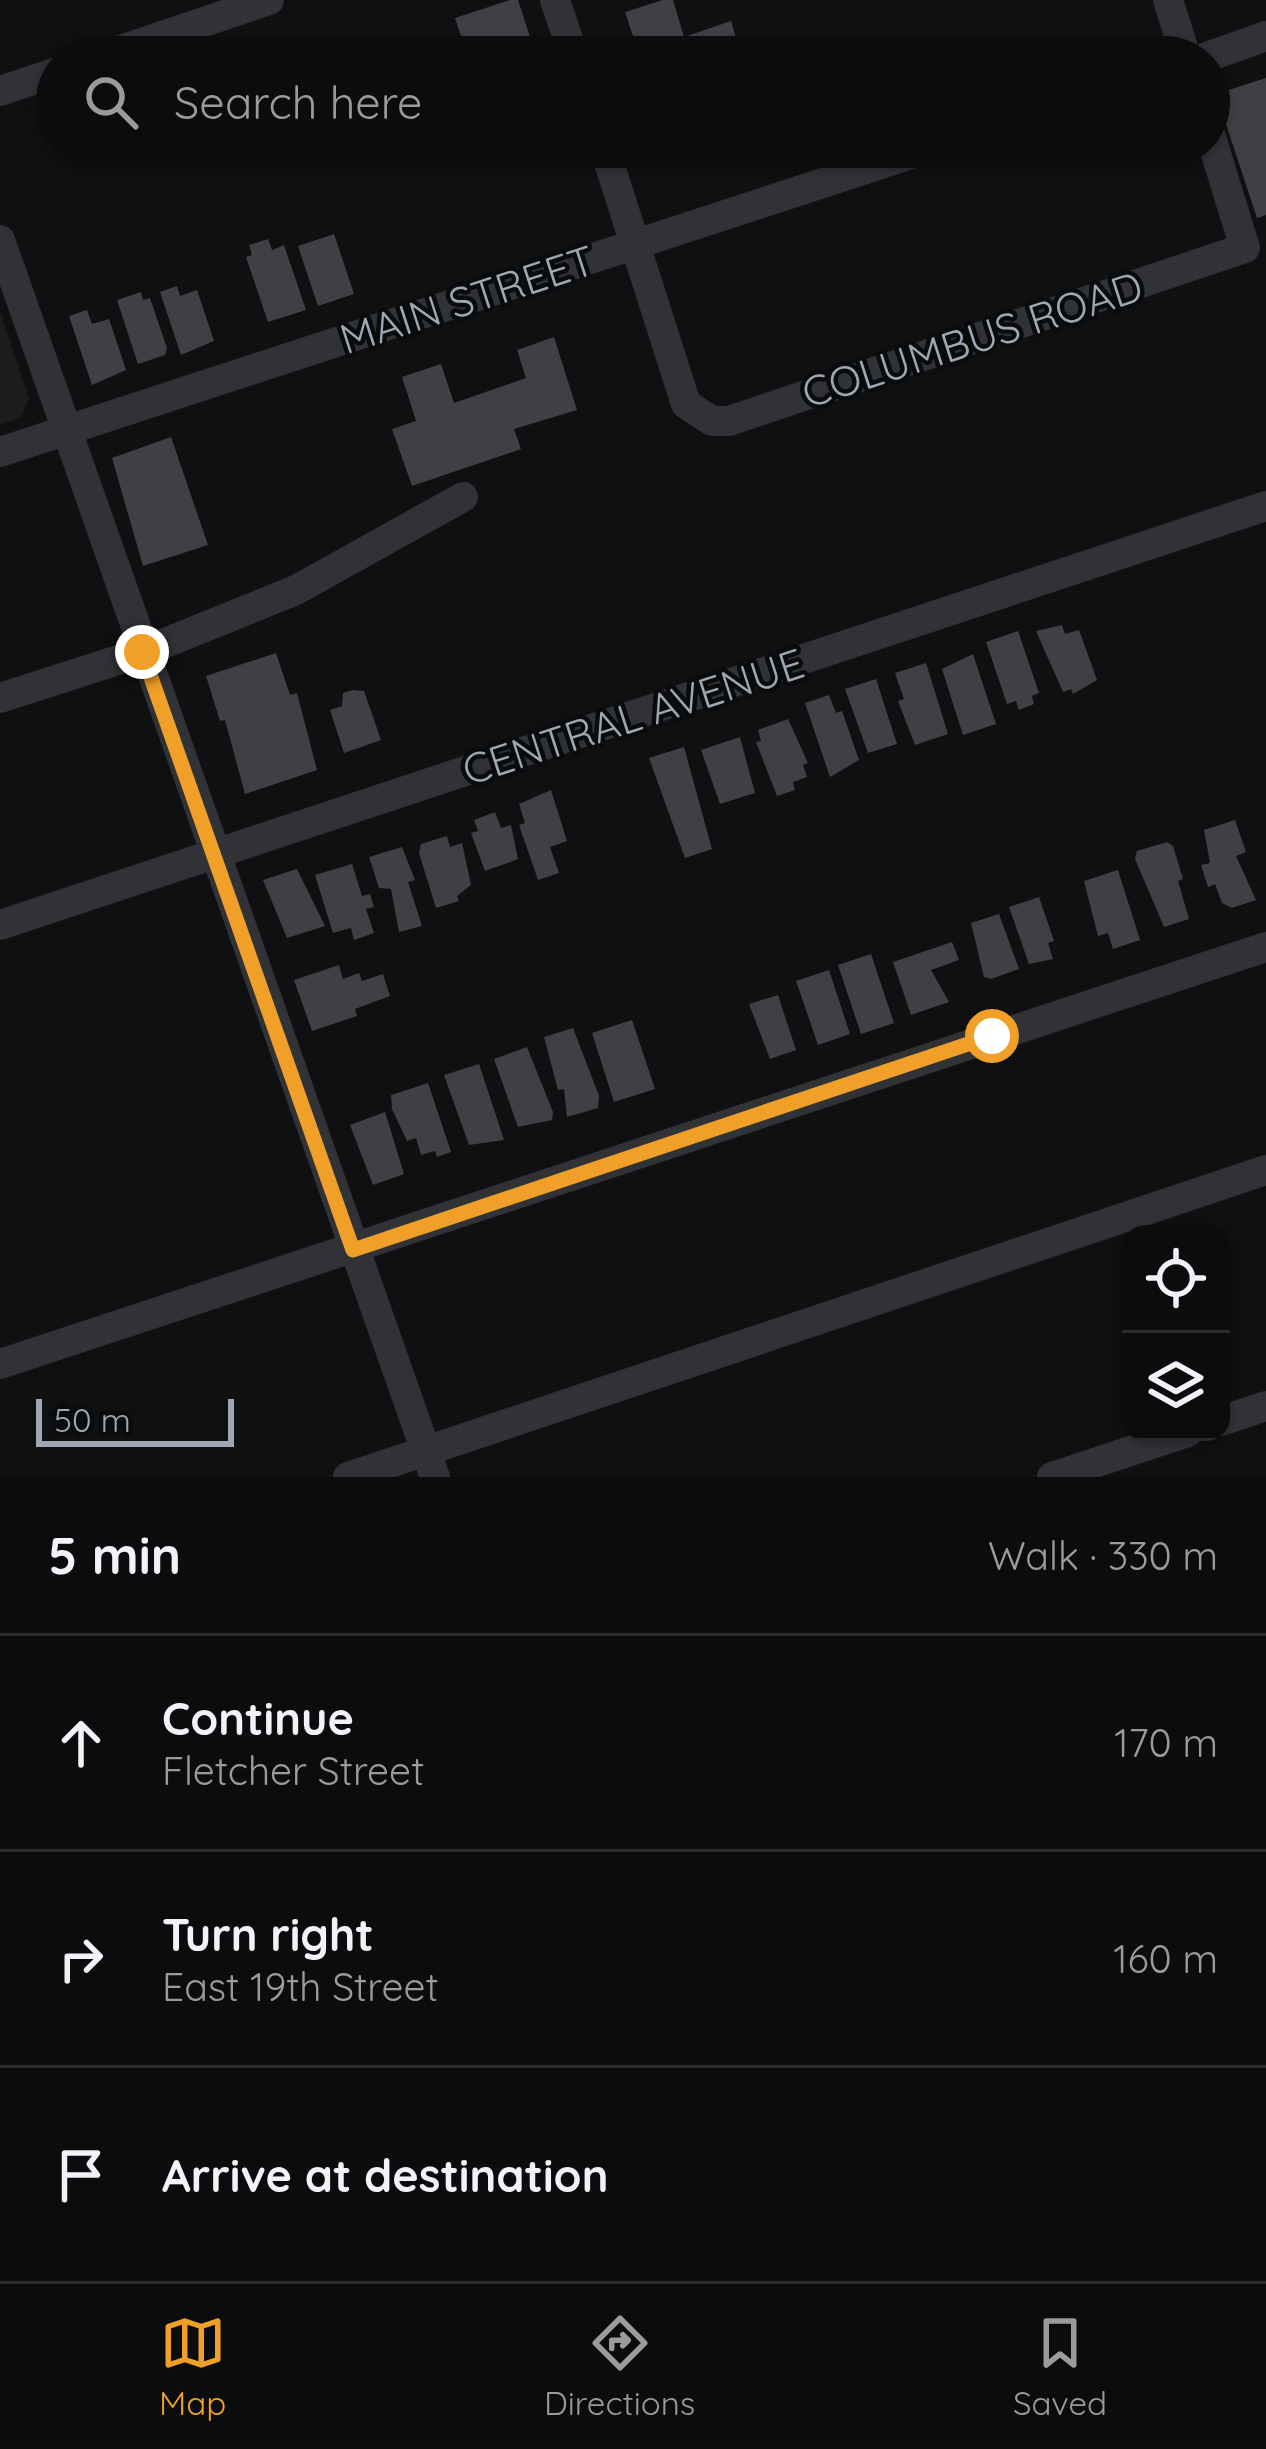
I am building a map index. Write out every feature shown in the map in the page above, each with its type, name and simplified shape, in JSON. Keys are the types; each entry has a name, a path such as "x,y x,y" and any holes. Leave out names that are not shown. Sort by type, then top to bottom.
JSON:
{"street":[{"path":"162,36 269,0"},
{"path":"555,0 567,36"},
{"path":"1168,0 1179,36"},
{"path":"1230,49 1266,36"},
{"path":"0,91 36,79"},
{"path":"611,168 636,244"},
{"name":"MAIN STREET","path":"0,452 869,168"},
{"name":"COLUMBUS ROAD","path":"636,244 686,404 698,415 728,421 1245,248 1220,168"},
{"path":"0,240 431,1464"},
{"path":"0,698 142,652 296,590 463,497"},
{"name":"CENTRAL AVENUE","path":"0,925 1266,506"},
{"path":"0,1364 1266,947"},
{"path":"348,1477 431,1464 1266,1170"},
{"path":"1230,1418 1266,1406"},
{"path":"1052,1477 1161,1441"}],"shaded area":[{"path":"0,312 29,399 20,418 0,425"}],"building":[{"path":"518,0 530,36 461,36 455,18"},
{"path":"673,0 684,36 633,36 625,12"},
{"path":"731,21 736,36 687,36"},
{"path":"1266,78 1266,215 1257,218 1230,136 1230,90"},
{"path":"334,234 354,294 318,306 298,246"},
{"path":"268,239 272,250 284,245 306,310 268,322 246,257 252,255 249,245"},
{"path":"177,286 180,296 197,290 214,341 181,355 160,292"},
{"path":"141,292 143,300 150,298 167,348 165,355 138,364 117,300"},
{"path":"87,310 92,324 109,319 126,370 92,385 69,316"},
{"path":"554,337 577,410 514,429 521,449 412,486 392,429 416,421 402,377 441,364 454,403 526,378 517,350"},
{"path":"171,437 208,545 143,566 112,458"},
{"path":"1062,625 1065,634 1079,630 1097,680 1073,694 1071,689 1063,692 1036,631"},
{"path":"1018,631 1039,693 1032,696 1034,704 1019,710 1016,701 1007,704 986,642"},
{"path":"276,653 290,695 297,693 317,770 245,794 225,720 220,721 206,676"},
{"path":"973,654 996,724 963,735 942,669"},
{"path":"926,663 948,734 915,745 898,701 904,699 895,673"},
{"path":"876,679 897,744 868,753 845,689"},
{"path":"364,691 381,740 344,753 330,710 342,706 343,693"},
{"path":"829,695 836,713 842,711 859,760 830,777 805,703"},
{"path":"788,719 808,763 803,765 807,777 793,782 795,790 777,796 756,742 761,741 758,730"},
{"path":"740,737 755,793 720,804 701,750"},
{"path":"684,747 712,849 685,858 649,758"},
{"path":"551,790 567,841 550,847 559,873 538,880 519,825 525,823 519,804"},
{"path":"495,812 501,828 511,825 518,859 485,871 471,833 478,831 474,820"},
{"path":"1235,820 1246,852 1236,856 1256,900 1232,908 1222,903 1215,884 1208,887 1201,865 1210,863 1204,830"},
{"path":"447,836 450,847 462,843 471,885 457,896 459,901 436,908 419,853 421,844"},
{"path":"1167,842 1173,846 1183,879 1178,881 1189,919 1164,927 1135,859 1137,851"},
{"path":"402,847 415,880 408,882 422,926 399,932 391,889 379,888 369,857"},
{"path":"352,864 362,896 370,894 374,907 366,909 374,933 354,940 351,928 333,933 315,875"},
{"path":"297,869 325,926 287,938 263,880"},
{"path":"1118,870 1140,940 1113,949 1108,933 1098,936 1084,881"},
{"path":"1039,897 1054,941 1048,943 1053,959 1029,964 1009,907"},
{"path":"999,914 1019,969 991,979 984,977 971,923"},
{"path":"952,942 959,960 931,970 949,1002 911,1015 893,962"},
{"path":"871,954 894,1023 861,1034 838,965"},
{"path":"339,965 343,979 359,973 362,981 383,974 390,996 355,1009 357,1016 312,1031 294,980"},
{"path":"829,970 850,1034 818,1045 796,981"},
{"path":"778,995 796,1050 770,1059 749,1004"},
{"path":"632,1020 655,1089 614,1102 592,1033"},
{"path":"573,1028 599,1096 598,1108 567,1117 564,1089 558,1090 544,1037"},
{"path":"527,1047 553,1112 552,1120 518,1127 494,1059"},
{"path":"479,1064 504,1140 469,1145 444,1075"},
{"path":"428,1083 451,1152 437,1157 435,1151 421,1155 416,1138 407,1141 392,1109 391,1095"},
{"path":"385,1112 404,1174 373,1185 350,1125"}],"route":[{"path":"142,652 353,1250 992,1036"}]}
